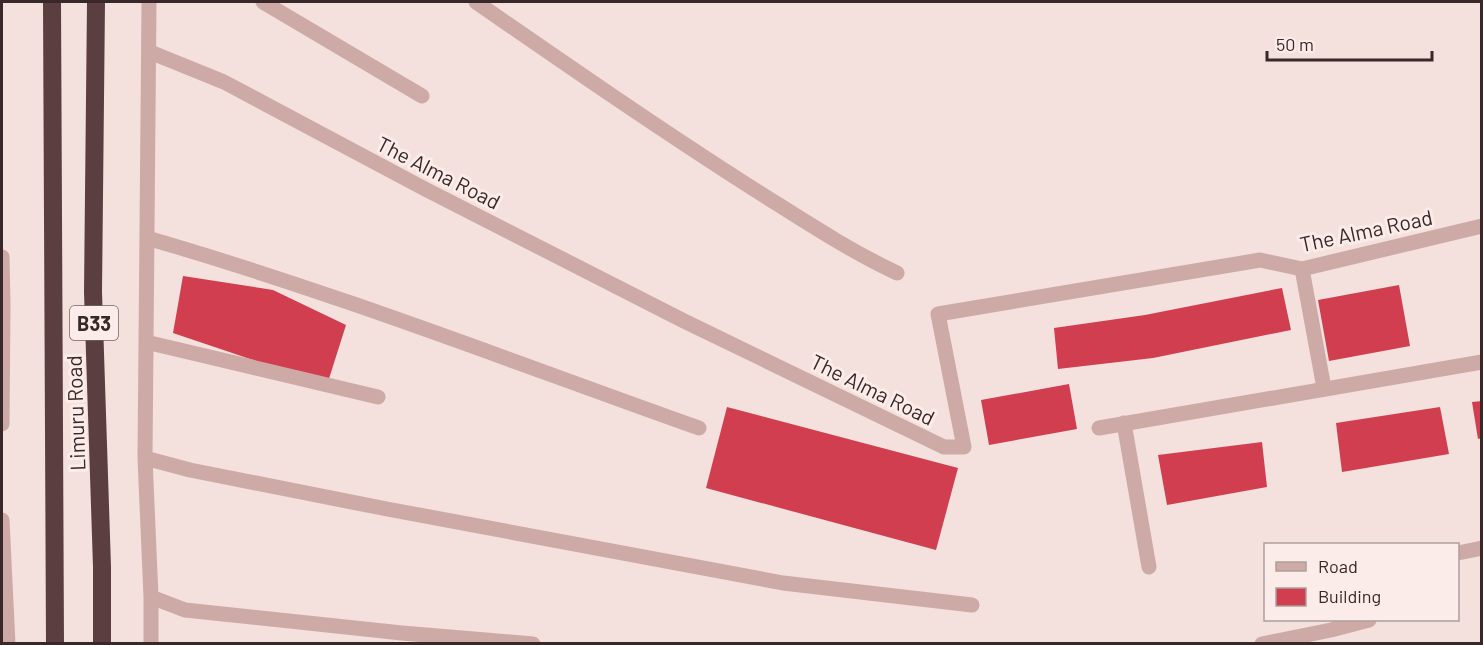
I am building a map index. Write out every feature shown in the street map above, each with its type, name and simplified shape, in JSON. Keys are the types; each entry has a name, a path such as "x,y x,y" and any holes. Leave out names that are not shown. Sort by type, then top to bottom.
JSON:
{"highway":[{"name":"Limuru Road","path":"52,2 55,644"},
{"name":"Limuru Road","path":"96,2 93,292 102,555 102,644"}],"street":[{"path":"149,2 145,458 151,644"},
{"path":"263,2 422,96"},
{"path":"476,2 608,94 732,175 860,256 897,273"},
{"name":"The Alma Road","path":"150,52 224,82 425,189 684,321 944,447 964,447 938,314 1260,260 1302,269 1482,226"},
{"path":"147,238 209,256 363,308 699,428"},
{"path":"2,257 2,424"},
{"path":"1302,269 1324,388"},
{"path":"146,342 378,397"},
{"path":"1099,428 1482,362"},
{"path":"1124,423 1149,567"},
{"path":"145,458 190,470 387,509 783,583 972,605"},
{"path":"2,520 8,644"},
{"path":"1459,553 1482,548"},
{"path":"151,597 185,610 533,644"},
{"path":"1262,644 1365,621"}],"building":[{"path":"183,276 273,290 346,325 327,385 173,333"},
{"path":"1399,285 1410,346 1329,361 1318,300"},
{"path":"1282,288 1291,330 1153,358 1058,369 1054,328 1145,315"},
{"path":"1069,384 1077,429 989,445 981,400"},
{"path":"1482,401 1482,438 1478,439 1472,402"},
{"path":"727,407 958,468 936,550 706,488"},
{"path":"1440,407 1449,454 1342,472 1336,423"},
{"path":"1262,442 1267,487 1167,505 1158,455"}]}
